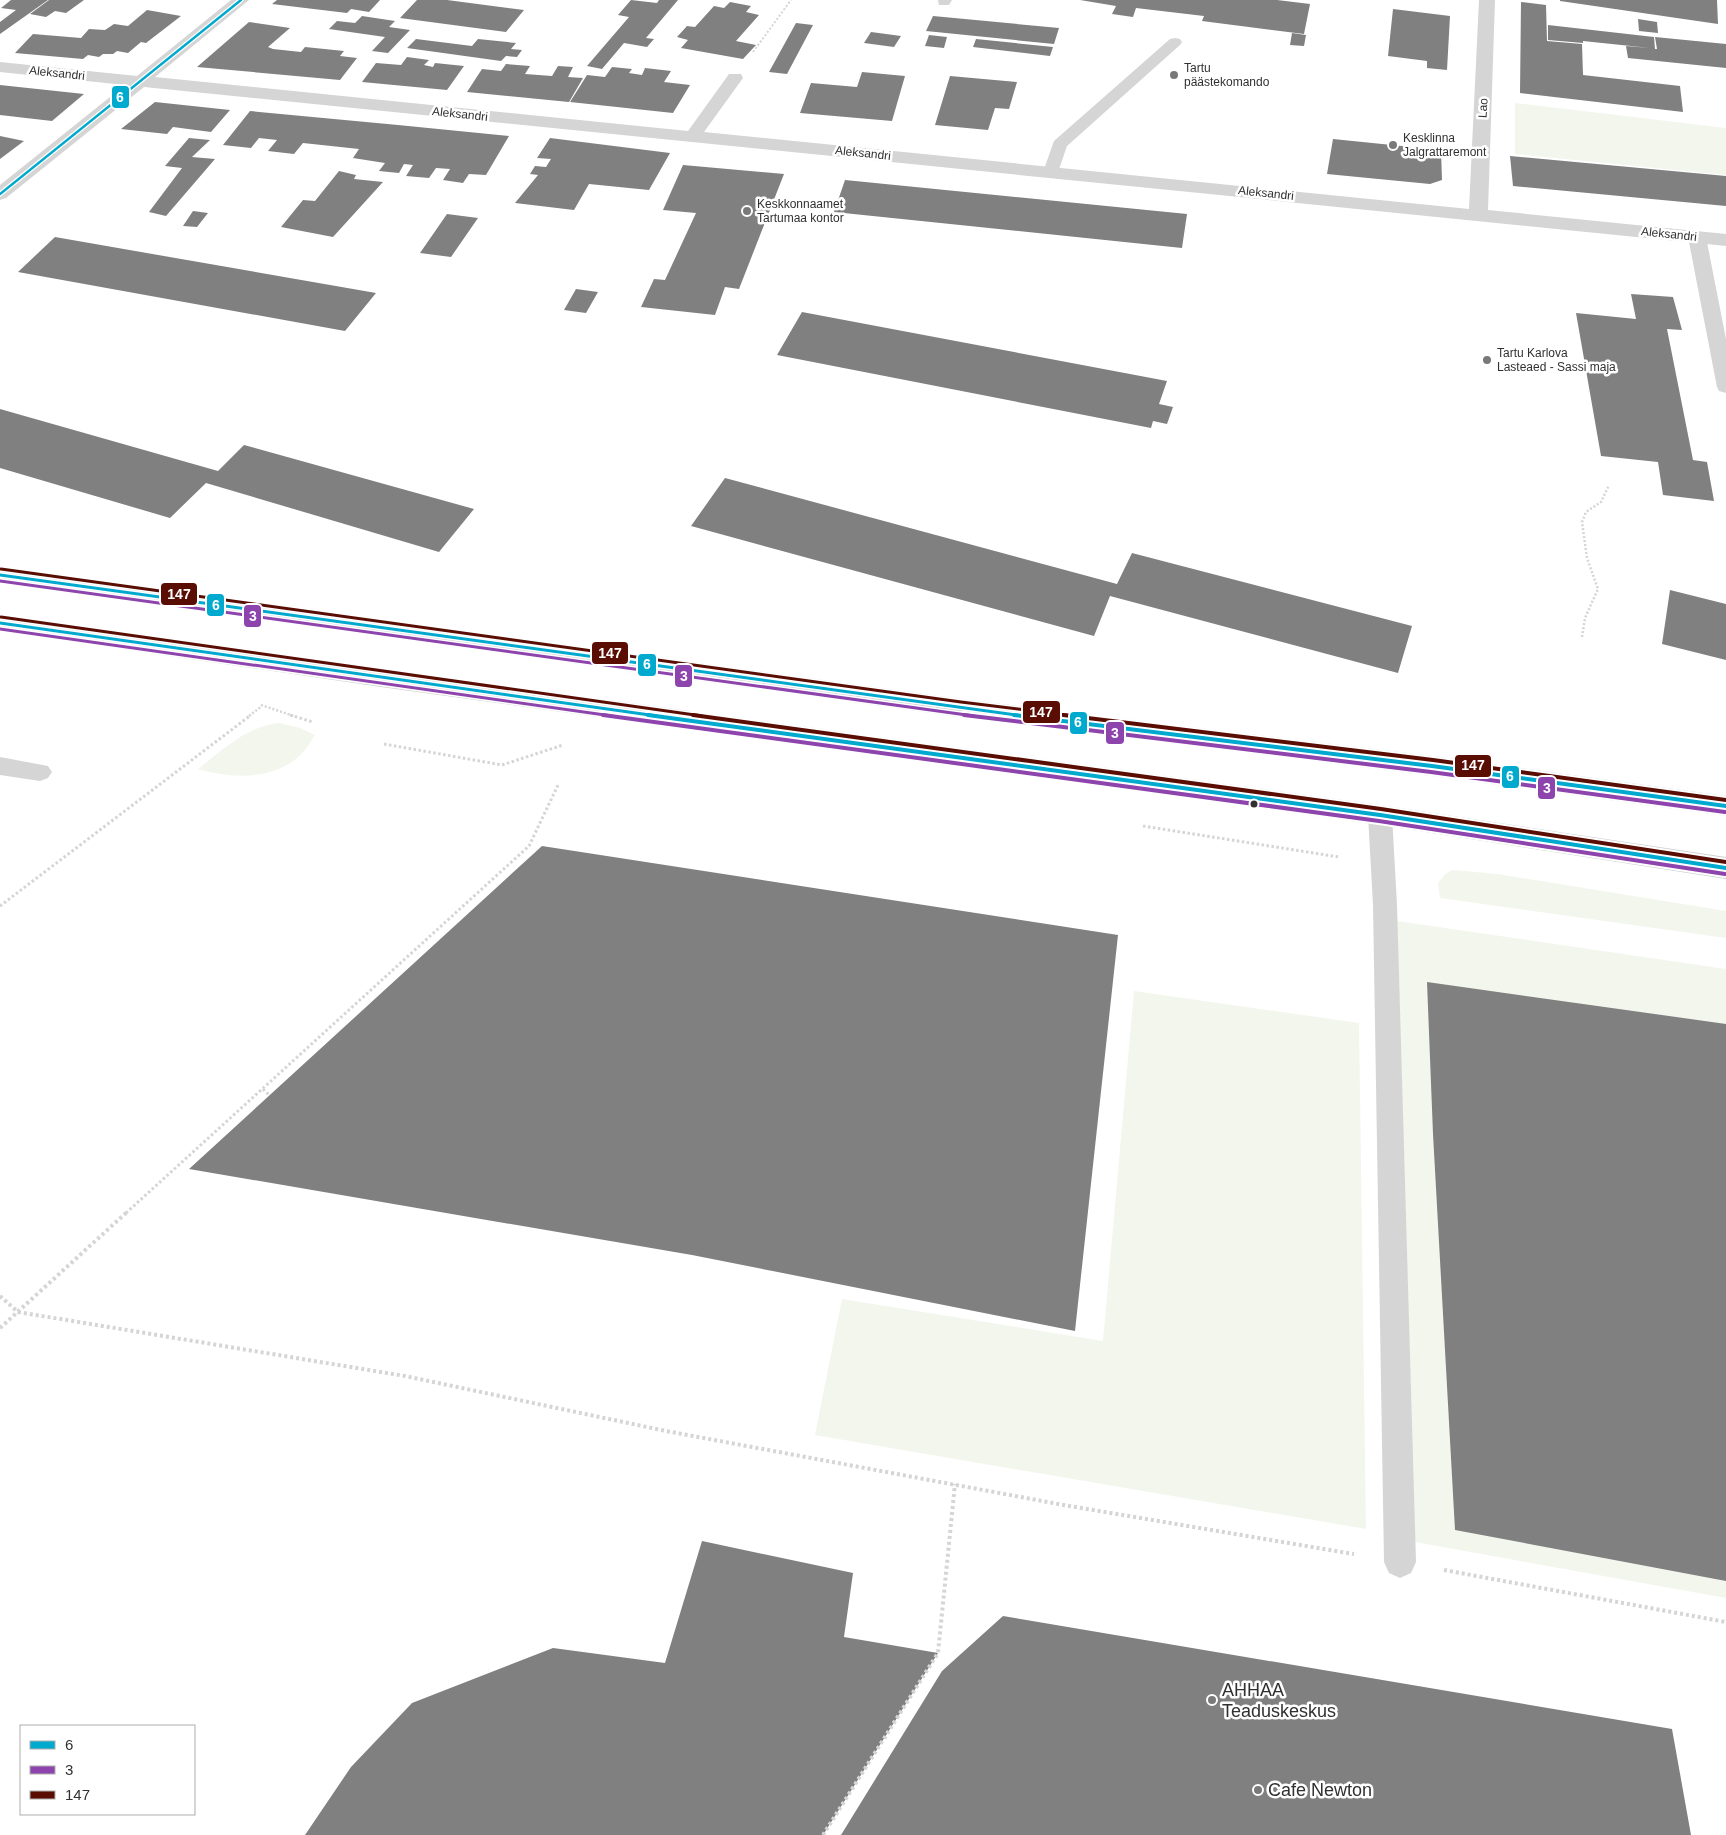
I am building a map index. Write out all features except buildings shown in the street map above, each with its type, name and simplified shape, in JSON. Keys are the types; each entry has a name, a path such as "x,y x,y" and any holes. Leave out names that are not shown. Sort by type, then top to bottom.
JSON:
{"main road":[{"path":"0,575 960,708 1442,767 1726,806"},
{"path":"0,623 381,678 1380,815 1726,868"}],"street":[{"path":"0,194 241,0"},
{"name":"Lao","path":"1478,216 1487,0"},
{"name":"Aleksandri","path":"0,67 692,138 1726,240"},
{"path":"692,138 735,78"}],"lane":[{"path":"1051,172 1060,144 1175,42"},
{"path":"1697,237 1701,266 1726,388"},
{"path":"0,766 40,772"},
{"path":"1380,815 1385,905 1400,1562"}],"path":[{"path":"735,78 791,0"},
{"path":"1582,637 1585,618 1598,589 1587,558 1582,522 1586,512 1601,502 1609,485"},
{"path":"0,906 262,706"},
{"path":"0,1328 529,846 559,782"},
{"path":"263,1089 269,1095"},
{"path":"0,1296 18,1312 405,1376 666,1431 1726,1622"},
{"path":"823,1835 938,1653 955,1484"}],"shaded area":[{"path":"1515,103 1726,128 1726,175 1515,154"},
{"path":"279,723 300,728 315,735 304,751 293,761 281,768 268,773 240,776 198,769 245,734 267,725"},
{"path":"1453,870 1497,874 1726,911 1726,938 1440,898 1438,883 1445,874"},
{"path":"1397,921 1726,969 1726,1598 1415,1542"},
{"path":"1134,991 1359,1023 1366,1529 815,1435 842,1299 1103,1341"}],"transit line":[{"name":"6","path":"0,194 241,0"},
{"name":"147","path":"1,569 961,702 1433,760 1726,800"},
{"name":"6","path":"0,575 960,708 1432,766 1726,806"},
{"name":"3","path":"0,581 959,714 1431,772 1725,812"},
{"name":"147","path":"1,617 382,672 1381,809 1726,862"},
{"name":"6","path":"0,623 381,678 1380,815 1726,868"},
{"name":"3","path":"0,629 380,684 1379,821 1725,874"}],"place":[{"name":"Tartu päästekomando","path":"1174,75"},
{"name":"Kesklinna Jalgrattaremont","path":"1393,145"},
{"name":"Keskkonnaamet Tartumaa kontor","path":"747,211"},
{"name":"Tartu Karlova Lasteaed - Sassi maja","path":"1487,360"},
{"name":"AHHAA Teaduskeskus","path":"1212,1700"},
{"name":"Cafe Newton","path":"1258,1790"}]}
